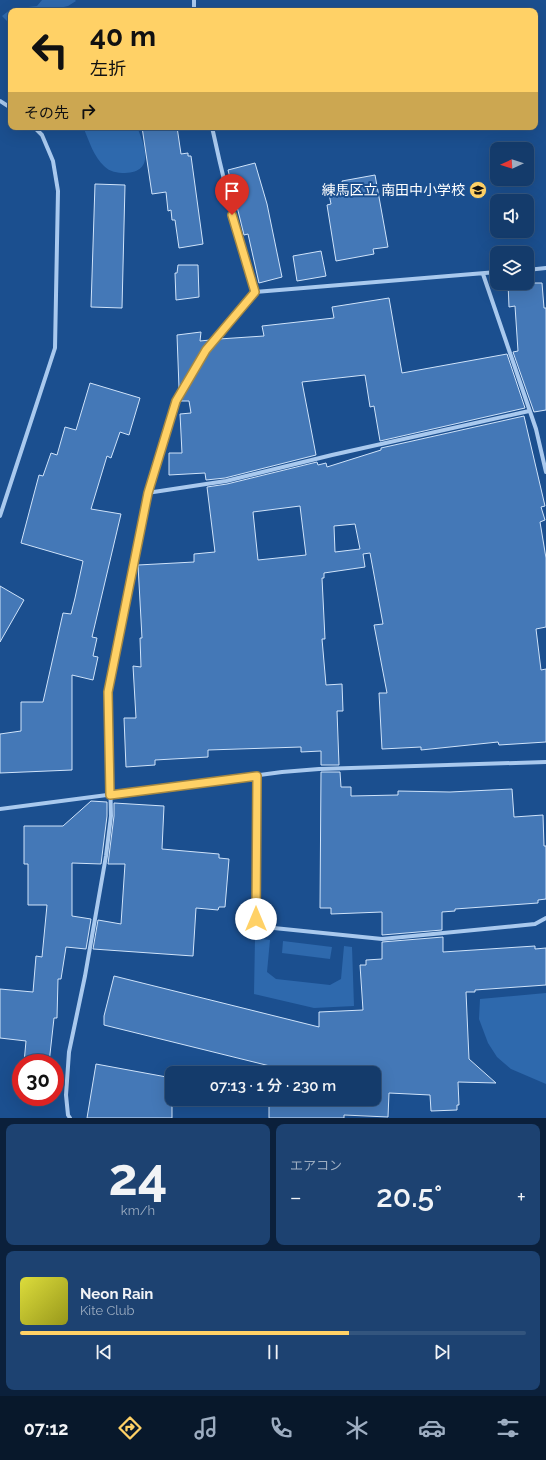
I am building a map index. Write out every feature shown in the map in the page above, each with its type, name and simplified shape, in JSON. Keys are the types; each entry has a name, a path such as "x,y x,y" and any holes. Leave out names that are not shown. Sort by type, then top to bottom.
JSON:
{"street":[{"path":"0,516 56,348 58,191 53,161 42,135 37,130"},
{"path":"213,130 232,215 255,292"},
{"path":"534,269 546,268"},
{"path":"70,1118 68,1114 66,1095 69,1052 85,976 106,856 111,816 108,692 148,493 176,401 206,350 255,292 490,273"},
{"path":"483,274 536,429 546,472"},
{"path":"148,493 226,481 332,455 529,411"},
{"path":"0,809 319,769 546,762"},
{"path":"257,776 256,919 259,924 264,927 382,939 535,924 546,918"}],"shaded area":[{"path":"42,0 76,1 68,6 59,8 20,8 37,6"},
{"path":"8,11 8,22 2,16"},
{"path":"84,130 138,130 145,150 144,163 141,168 134,172 119,173 109,170 100,162"},
{"path":"255,938 270,940 267,972 276,979 330,985 341,979 344,946 352,947 354,1006 314,1008 254,994"},
{"path":"283,941 332,947 330,959 282,953"},
{"path":"546,993 546,1084 511,1069 497,1057 488,1043 479,1019 480,999"}],"building":[{"path":"142,130 177,130 181,154 188,153 188,156 191,156 203,244 179,248 175,220 172,220 171,210 168,211 166,192 152,194"},
{"path":"255,163 267,204 282,277 259,283 248,234 244,235 228,170"},
{"path":"375,175 388,247 373,249 374,254 336,261 327,205 331,204 328,189 343,186 342,181"},
{"path":"95,184 125,185 122,308 91,307"},
{"path":"321,251 326,276 297,281 293,256"},
{"path":"178,265 198,265 199,297 176,300 175,273 177,273"},
{"path":"534,283 542,283 544,308 546,308 546,410 534,412 513,352 518,351 515,306 509,307 508,290 534,290"},
{"path":"389,298 402,373 507,354 525,408 380,441 374,406 370,407 365,375 302,382 316,455 225,478 206,480 205,473 169,475 169,453 182,453 180,414 191,413 189,401 180,401 209,352 219,339 264,336 262,326 334,318 332,307"},
{"path":"201,332 200,341 210,340 203,348 179,388 177,335"},
{"path":"90,383 140,398 129,435 120,432 111,458 107,456 91,509 121,514 92,637 97,638 93,656 98,657 93,680 72,675 72,770 0,773 0,734 21,731 21,702 43,702 63,613 71,614 75,598 83,561 21,543 39,475 43,476 51,453 57,455 65,427 76,430"},
{"path":"524,416 545,506 541,507 545,520 540,522 546,558 546,627 536,629 541,670 546,669 546,742 499,745 498,742 421,750 421,747 382,749 379,693 387,693 374,625 383,624 370,553 363,554 365,567 324,573 324,578 322,578 325,639 322,639 326,685 342,684 343,711 337,711 339,765 321,765 321,751 301,752 301,747 208,750 208,757 155,760 155,765 126,767 124,718 136,718 133,666 141,667 140,638 142,638 138,565 194,562 194,554 215,552 207,487 227,484 317,462 318,465 326,463 327,467 381,450 381,448","holes":["300,506 306,555 258,560 253,512","355,524 360,549 335,552 334,526"]},
{"path":"0,586 24,600 0,642"},
{"path":"321,772 340,772 341,787 351,787 351,796 398,795 398,791 450,792 512,789 514,817 543,815 544,846 546,846 546,899 538,900 538,903 455,909 455,911 442,912 442,930 382,935 382,912 331,914 331,908 320,908"},
{"path":"91,801 107,802 107,816 101,864 72,863 72,916 91,919 86,949 66,947 61,979 58,979 57,1018 54,1018 50,1054 25,1054 26,1041 0,1038 0,989 33,992 36,956 42,957 47,905 28,905 28,864 24,864 24,826 63,826"},
{"path":"114,803 164,806 162,849 219,854 219,858 229,859 225,907 219,907 218,910 196,908 193,956 93,949 98,920 121,924 125,864 108,864 114,816"},
{"path":"443,937 443,952 535,946 535,949 546,948 546,985 475,990 475,992 466,992 469,1059 496,1083 458,1082 459,1105 457,1105 457,1110 431,1111 430,1095 389,1093 388,1117 344,1115 344,1118 269,1118 269,1106 381,1106 381,1066 270,1066 104,1025 104,1016 114,976 319,1027 319,1012 363,1010 360,965 366,965 366,960 382,959 382,942"},
{"path":"96,1064 165,1077 165,1106 172,1106 172,1118 87,1118"}],"place":[{"name":"練馬区立 南田中小学校","path":"478,190"}],"route":[{"path":"232,215 255,292 206,350 176,401 148,493 108,692 110,795 257,776 256,919"}]}
